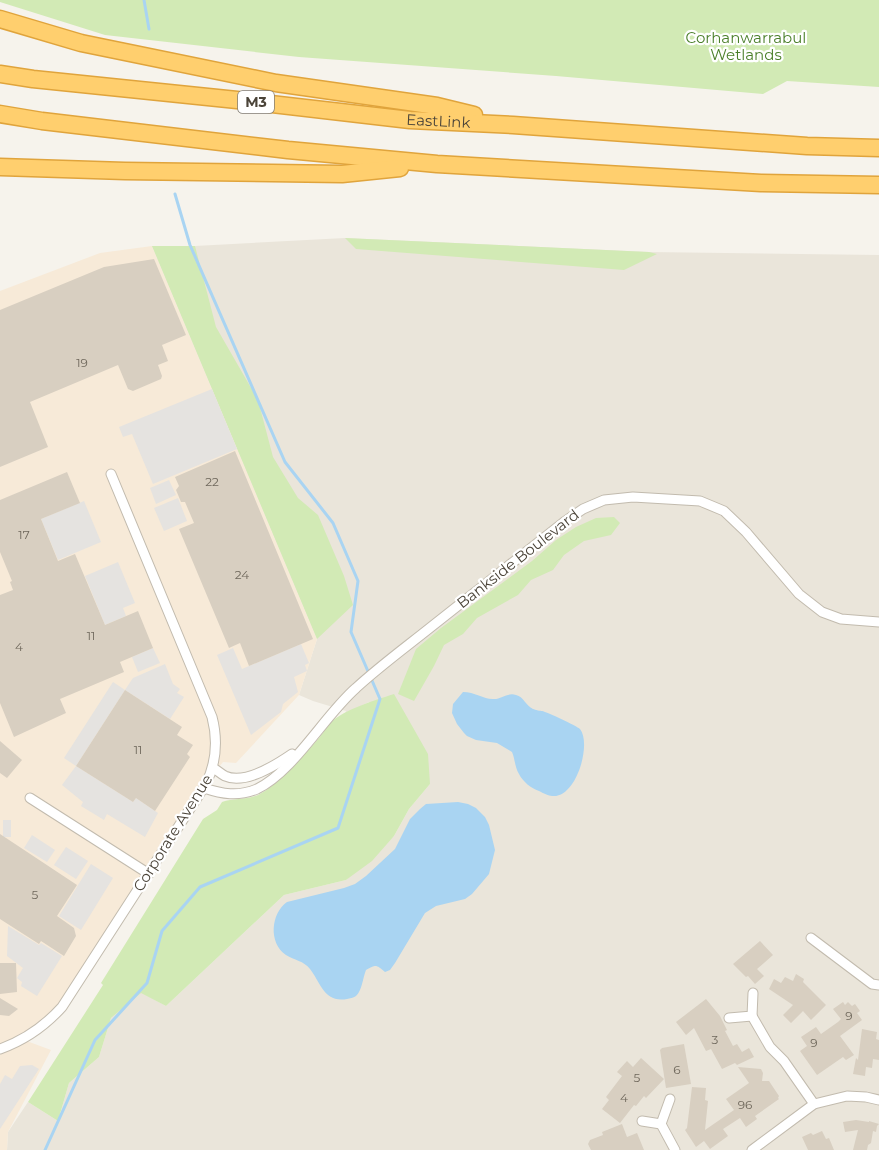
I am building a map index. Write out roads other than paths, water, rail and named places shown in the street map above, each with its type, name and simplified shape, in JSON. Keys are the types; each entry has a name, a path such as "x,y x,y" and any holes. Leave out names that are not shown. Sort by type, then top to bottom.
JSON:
{"highway":[{"path":"0,19 81,43 276,83 437,106 513,125"},
{"name":"EastLink","path":"0,74 410,120 807,146 879,148"},
{"path":"0,114 288,150 437,165 761,183 879,185"},
{"path":"0,167 342,174 437,165"}],"street":[{"name":"Corporate Avenue","path":"0,1049 38,1031 62,1007 204,788 213,768 216,735 212,717 111,474"},
{"name":"Bankside Boulevard","path":"204,788 223,794 242,794 258,788 292,760 325,720 355,689 393,657 564,522 583,509 604,500 633,497 700,501 724,511 746,532 799,594 822,612 840,619 879,622"},
{"name":"Bankside Boulevard","path":"213,768 228,777 253,775 276,765 306,744"},
{"path":"30,798 148,874"},
{"path":"810,938 872,984 879,985"},
{"path":"753,993 752,1016 770,1047 784,1061 814,1104"},
{"path":"729,1018 752,1016"},
{"path":"752,1150 814,1104 847,1096 879,1100"},
{"path":"670,1098 661,1124 675,1150"},
{"path":"642,1121 661,1124"}],"water":[{"path":"463,692 491,699 510,694 516,695 533,709 550,714 580,729 583,736 583,758 575,780 568,789 561,795 552,796 533,788 521,777 512,752 497,743 476,740 467,736 457,724 452,713 453,704"},
{"path":"458,802 476,808 489,825 495,850 489,874 465,899 436,906 425,913 390,970 385,972 376,966 366,970 356,996 339,999 328,995 308,966 286,955 276,943 275,920 282,907 287,902 355,884 395,849 410,819 426,804"}],"waterway":[{"path":"144,0 149,29"},
{"path":"45,1150 95,1040 147,983 162,931 200,887 338,828 380,699 351,632 358,581 333,523 285,462 190,245 175,194"}],"park label":[{"name":"Corhanwarrabul Wetlands","path":"746,46"}]}
